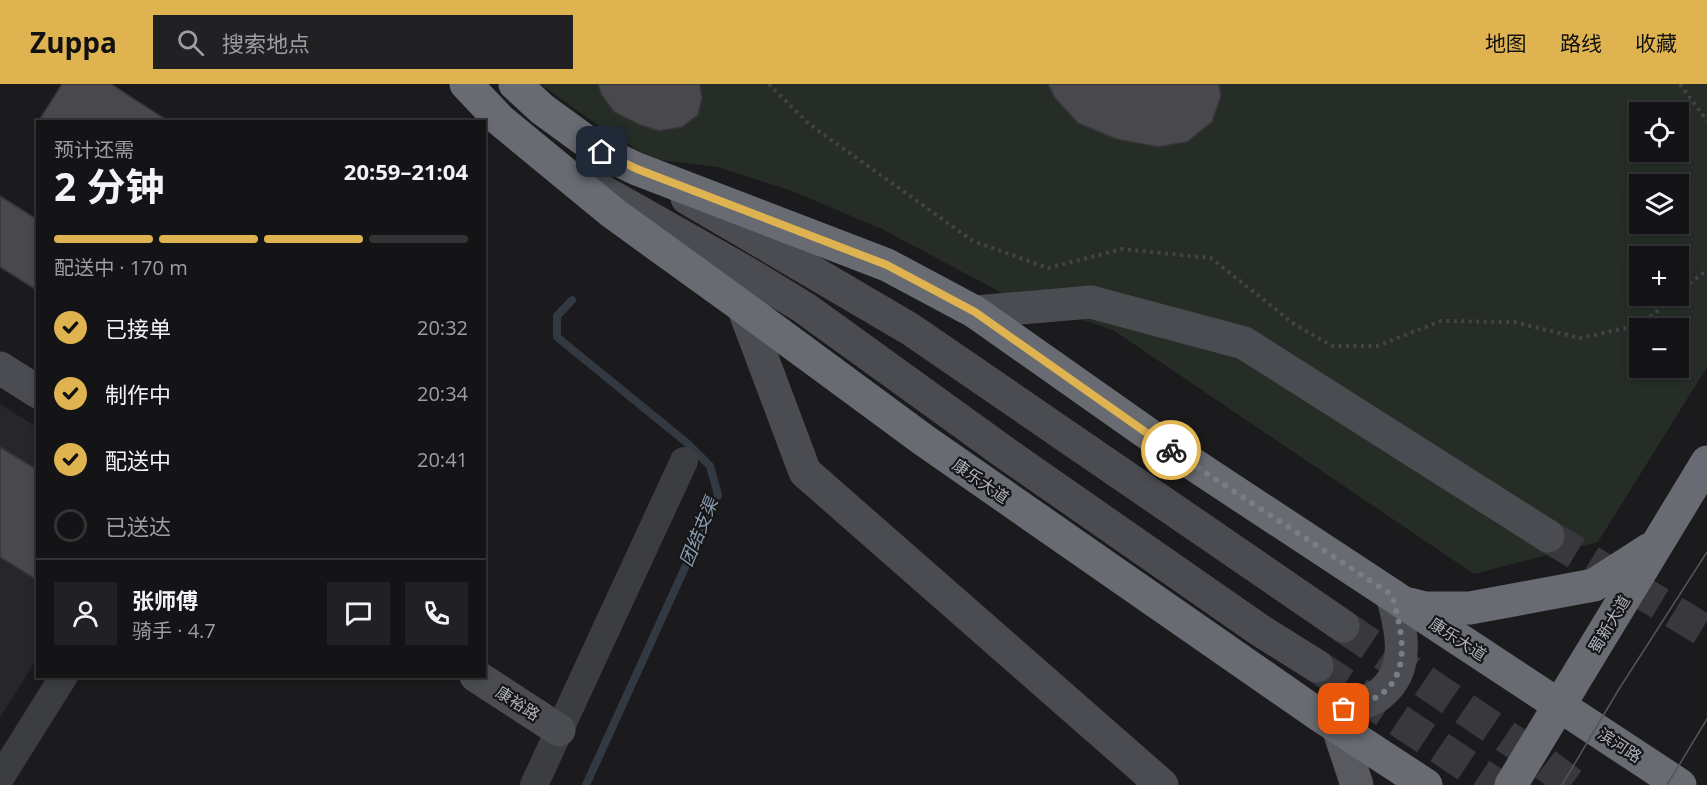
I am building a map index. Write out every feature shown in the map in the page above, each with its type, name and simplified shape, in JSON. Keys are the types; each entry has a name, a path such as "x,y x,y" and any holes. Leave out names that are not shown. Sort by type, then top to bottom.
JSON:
{"highway":[{"name":"康乐大道","path":"466,84 500,120 613,213 925,441 1328,721 1426,785"},
{"name":"康乐大道","path":"515,84 542,110 602,152 637,169 887,265 975,312 1161,444 1560,706"},
{"name":"蜀新大道","path":"1511,785 1707,462"},
{"path":"1396,598 1425,608 1470,608 1594,585 1657,545"},
{"name":"滨河路","path":"1560,706 1680,785"}],"main road":[{"name":"康乐大道","path":"548,160 803,307 1008,455 1261,631 1317,666"},
{"name":"康乐大道","path":"637,169 910,329 1343,626"},
{"path":"975,312 1091,302 1244,343 1548,536"},
{"path":"743,307 805,472 1162,785"},
{"path":"0,368 36,391"},
{"path":"1357,785 1328,721 1344,709 1379,696 1395,679 1402,652 1396,598"},
{"name":"康裕路","path":"480,678 559,730"}],"street":[{"path":"534,785 684,461"},
{"path":"0,778 63,678"}],"path":[{"path":"769,84 809,124 973,241 1048,268 1122,249 1211,258 1294,324 1332,346 1377,346 1441,321 1514,322 1580,338 1641,325 1664,306"},
{"path":"1680,84 1707,121"},
{"path":"1689,285 1707,270"}],"shaded area":[{"path":"540,84 1707,84 1707,367 1598,542 1474,574 1113,330 1002,293 882,229 792,191 718,167 652,159 599,126"},
{"path":"0,404 36,427 36,660 0,718"}],"building":[{"path":"62,84 111,84 167,120 39,120"},
{"path":"598,84 700,84 702,98 698,115 682,127 659,131 640,125 614,112 601,94"},
{"path":"1048,84 1219,84 1221,96 1212,122 1187,142 1158,147 1116,139 1078,123 1055,98"},
{"path":"0,196 36,219 36,290 0,267"},
{"path":"0,447 36,469 36,580 0,557"}],"waterway":[{"name":"团结支渠","path":"572,300 557,316 557,337 687,443 710,466 718,495 586,785"}],"tunnel":[{"path":"1548,536 1707,632"},
{"path":"1343,626 1533,755 1573,785"},
{"path":"1317,666 1496,785"}],"tram line":[{"path":"1562,785 1619,689 1707,552"},
{"path":"1667,785 1707,719"}],"way so far":[{"path":"1171,450 1392,595 1400,624 1402,652 1395,679 1379,696 1344,709"}],"route":[{"path":"602,152 637,169 887,265 975,312 1171,450"}]}
